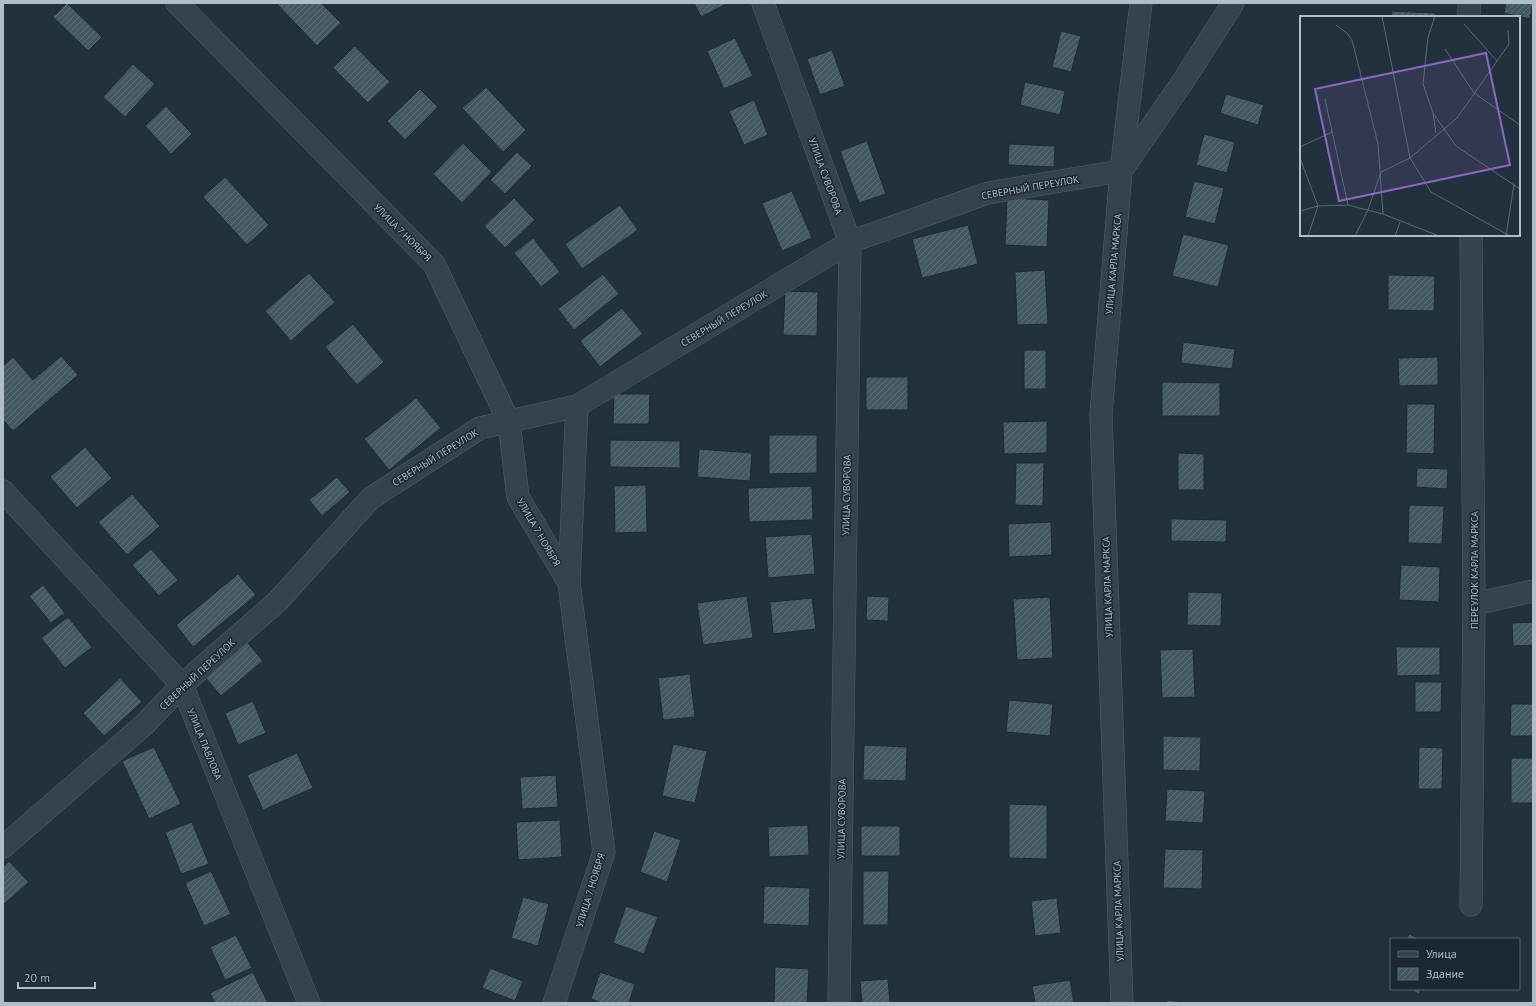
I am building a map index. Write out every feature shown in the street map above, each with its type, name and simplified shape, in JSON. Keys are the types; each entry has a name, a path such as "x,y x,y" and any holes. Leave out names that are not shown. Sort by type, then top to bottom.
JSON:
{"street":[{"name":"УЛИЦА 7 НОЯБРЯ","path":"177,3 434,264 509,422 518,497 569,583"},
{"name":"УЛИЦА СУВОРОВА","path":"764,3 850,242 839,1003"},
{"name":"УЛИЦА КАРЛА МАРКСА","path":"1122,1003 1101,415 1121,172 1141,3"},
{"name":"УЛИЦА КАРЛА МАРКСА","path":"1121,172 1184,80 1234,3"},
{"path":"1469,3 1469,16"},
{"name":"СЕВЕРНЫЙ ПЕРЕУЛОК","path":"3,847 145,724 182,685 278,601 371,498 480,428 577,406 850,242 988,193 1121,172"},
{"name":"ПЕРЕУЛОК КАРЛА МАРКСА","path":"1471,236 1474,604 1471,905"},
{"name":"УЛИЦА 7 НОЯБРЯ","path":"554,1003 604,852 569,583 577,406"},
{"name":"УЛИЦА ПАВЛОВА","path":"3,491 182,685 309,1003"},
{"path":"1474,604 1533,590"}],"building":[{"path":"67,3 102,37 88,51 53,17"},
{"path":"276,3 321,3 341,23 317,46"},
{"path":"694,3 728,3 701,17"},
{"path":"1506,3 1533,3 1530,19 1504,13"},
{"path":"1392,11 1436,13 1435,16 1391,16"},
{"path":"1061,31 1081,36 1071,72 1052,67"},
{"path":"735,38 753,76 724,89 707,51"},
{"path":"355,46 390,82 368,103 333,68"},
{"path":"832,50 845,86 820,95 807,59"},
{"path":"133,64 155,84 125,117 103,97"},
{"path":"1025,82 1065,91 1060,115 1020,105"},
{"path":"486,87 526,130 503,152 462,108"},
{"path":"420,89 438,107 405,140 387,121"},
{"path":"1226,94 1264,105 1258,125 1220,113"},
{"path":"754,100 768,135 744,145 729,111"},
{"path":"166,106 192,134 171,154 145,126"},
{"path":"1204,134 1235,142 1227,173 1196,165"},
{"path":"867,141 886,194 859,203 840,151"},
{"path":"463,143 492,172 462,203 433,174"},
{"path":"1009,144 1055,146 1054,167 1008,165"},
{"path":"517,152 532,166 505,194 490,180"},
{"path":"225,177 269,225 247,245 203,197"},
{"path":"1194,181 1224,188 1215,224 1185,217"},
{"path":"792,191 812,238 782,251 762,203"},
{"path":"514,198 535,220 505,248 484,226"},
{"path":"1007,198 1049,200 1047,247 1005,245"},
{"path":"620,205 638,230 582,269 565,244"},
{"path":"968,225 978,264 922,278 912,239"},
{"path":"1183,234 1229,245 1218,287 1172,276"},
{"path":"533,238 560,272 541,287 514,253"},
{"path":"1045,270 1048,324 1017,325 1015,272"},
{"path":"309,273 335,302 291,341 265,311"},
{"path":"603,274 619,294 574,330 558,309"},
{"path":"1388,275 1435,276 1434,311 1388,310"},
{"path":"785,291 818,292 817,336 783,335"},
{"path":"622,308 643,334 600,367 580,341"},
{"path":"353,324 384,362 357,385 325,347"},
{"path":"1183,342 1235,349 1232,369 1181,363"},
{"path":"1024,350 1046,350 1046,389 1024,389"},
{"path":"61,356 78,375 13,431 3,420 3,366 13,357 33,380"},
{"path":"1438,357 1438,385 1399,386 1398,358"},
{"path":"866,377 908,377 908,410 866,410"},
{"path":"1162,382 1220,383 1220,416 1162,416"},
{"path":"614,394 650,394 649,424 613,424"},
{"path":"416,398 441,428 389,470 364,439"},
{"path":"1407,404 1435,404 1434,454 1406,453"},
{"path":"1047,421 1047,453 1004,454 1003,422"},
{"path":"769,435 817,435 817,473 769,474"},
{"path":"610,440 680,441 680,468 610,467"},
{"path":"85,447 112,478 77,508 50,477"},
{"path":"699,449 752,453 750,481 697,477"},
{"path":"1178,453 1204,454 1204,490 1178,490"},
{"path":"1016,463 1044,463 1043,506 1015,505"},
{"path":"1417,468 1448,469 1447,489 1416,487"},
{"path":"337,477 350,492 322,516 309,500"},
{"path":"646,485 647,532 615,533 614,486"},
{"path":"812,486 813,520 749,522 748,488"},
{"path":"132,494 160,526 127,555 98,522"},
{"path":"1409,505 1444,506 1442,544 1408,543"},
{"path":"1171,519 1227,520 1226,542 1171,541"},
{"path":"1051,522 1052,555 1009,557 1008,524"},
{"path":"812,534 815,574 768,578 765,537"},
{"path":"151,549 178,580 159,596 132,565"},
{"path":"1401,565 1440,567 1439,602 1399,600"},
{"path":"238,574 256,595 193,647 176,625"},
{"path":"43,585 65,613 51,623 29,596"},
{"path":"1188,592 1222,593 1221,626 1187,625"},
{"path":"747,596 753,638 703,645 697,603"},
{"path":"867,596 889,597 888,621 866,620"},
{"path":"1050,597 1053,658 1017,660 1013,599"},
{"path":"812,598 816,629 773,634 770,602"},
{"path":"68,617 92,647 65,668 41,638"},
{"path":"1533,622 1533,645 1513,646 1512,623"},
{"path":"247,642 263,661 221,696 205,677"},
{"path":"1396,647 1440,647 1440,675 1397,676"},
{"path":"1193,649 1195,697 1162,698 1160,650"},
{"path":"690,674 695,717 663,720 658,678"},
{"path":"120,678 142,702 104,736 83,713"},
{"path":"1415,682 1442,682 1441,712 1415,712"},
{"path":"1009,700 1053,704 1050,736 1006,732"},
{"path":"253,701 266,733 238,745 225,713"},
{"path":"1511,704 1533,704 1533,736 1510,736"},
{"path":"1163,736 1201,737 1200,771 1163,770"},
{"path":"673,744 707,751 695,803 662,796"},
{"path":"864,745 907,747 906,781 863,780"},
{"path":"154,747 181,804 149,819 122,761"},
{"path":"1419,747 1443,748 1442,789 1418,789"},
{"path":"297,753 313,788 263,810 247,775"},
{"path":"1511,758 1533,758 1533,803 1511,803"},
{"path":"556,775 558,807 522,809 520,777"},
{"path":"1167,789 1205,791 1203,823 1165,821"},
{"path":"1009,804 1047,805 1047,859 1009,858"},
{"path":"560,820 562,857 518,860 516,822"},
{"path":"192,822 209,864 181,874 165,832"},
{"path":"808,825 809,855 769,857 768,827"},
{"path":"861,826 900,826 900,856 861,856"},
{"path":"654,831 681,840 667,882 640,872"},
{"path":"1165,849 1203,850 1202,889 1163,888"},
{"path":"9,861 29,882 3,905 3,867"},
{"path":"211,871 231,914 204,926 185,883"},
{"path":"863,871 889,871 888,925 863,925"},
{"path":"764,886 810,888 809,926 763,924"},
{"path":"523,897 549,904 538,946 511,938"},
{"path":"1057,898 1061,933 1035,936 1031,901"},
{"path":"626,906 658,917 644,954 613,943"},
{"path":"1409,934 1418,938 1407,938"},
{"path":"236,935 252,968 225,980 210,947"},
{"path":"775,967 809,969 807,1003 774,1003"},
{"path":"490,968 523,981 515,1001 482,988"},
{"path":"253,972 268,1003 215,1003 210,993"},
{"path":"600,972 635,984 629,1003 602,1003 591,999"},
{"path":"888,979 890,1003 862,1003 860,981"},
{"path":"1070,980 1074,1003 1035,1003 1032,986"},
{"path":"1411,990 1421,990 1419,994"},
{"path":"1167,1000 1192,1003 1166,1003"}]}
